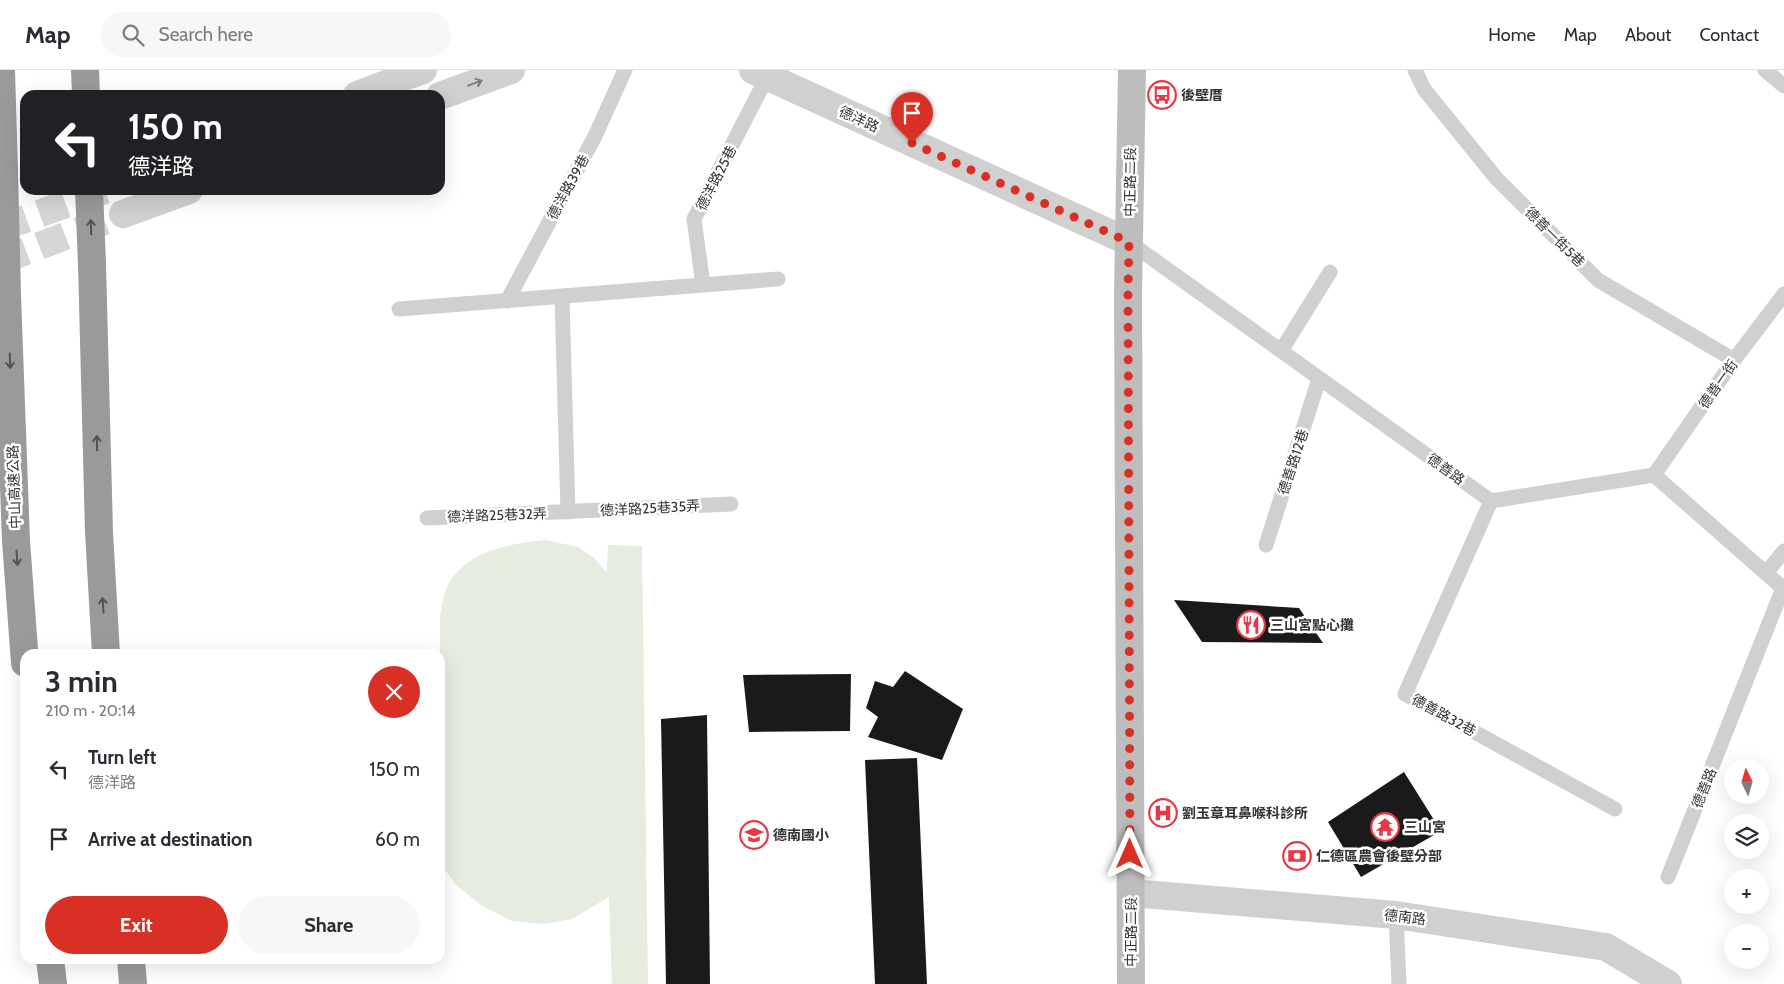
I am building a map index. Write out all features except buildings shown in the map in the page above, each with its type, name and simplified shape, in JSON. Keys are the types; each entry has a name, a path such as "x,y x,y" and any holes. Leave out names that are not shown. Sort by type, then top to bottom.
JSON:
{"highway":[{"name":"中山高速公路","path":"1,70 16,541 24,649"},
{"path":"85,70 86,90"},
{"path":"89,195 99,532 106,649"},
{"path":"51,964 53,984"},
{"path":"131,964 133,984"}],"main road":[{"name":"中正路二段","path":"1131,984 1128,305 1132,70"}],"street":[{"path":"370,90 423,70"},
{"path":"445,94 511,70"},
{"name":"德洋路","path":"760,74 1129,242"},
{"path":"123,214 175,195"},
{"name":"德南路","path":"1131,893 1396,915 1606,947 1668,984"}],"lane":[{"name":"德洋路39巷","path":"507,301 595,136 625,70"},
{"name":"德善一街5巷","path":"1415,70 1424,89 1496,178 1598,280 1734,360"},
{"path":"1766,70 1784,86"},
{"name":"德洋路25巷","path":"703,285 694,219 760,74"},
{"name":"德善路","path":"1129,242 1491,501"},
{"path":"1281,350 1330,272"},
{"path":"399,309 778,279"},
{"name":"德善一街","path":"1654,475 1734,360 1784,294"},
{"path":"562,296 568,512"},
{"name":"德善路12巷","path":"1266,545 1319,378"},
{"path":"1491,501 1654,475"},
{"name":"德善路","path":"1654,475 1783,588 1668,877"},
{"name":"德善路32巷","path":"1491,501 1405,694 1615,809"},
{"name":"德洋路25巷35弄","path":"568,512 732,504"},
{"name":"德洋路25巷32弄","path":"427,518 568,512"},
{"path":"1766,573 1784,551"},
{"path":"1396,915 1399,984"}],"shaded area":[{"path":"545,540 578,547 594,558 607,573 608,545 642,546 648,984 612,984 609,897 572,919 543,924 512,921 481,905 456,885 445,870 445,649 440,649 440,615 445,592 454,576 463,566 488,552 516,544"}],"tunnel":[{"path":"0,228 91,195"},
{"path":"0,261 123,214"}],"place":[{"name":"後壁厝","path":"1162,95"},
{"name":"三山宮點心攤","path":"1251,625"},
{"name":"劉玉章耳鼻喉科診所","path":"1163,813"},
{"name":"三山宮","path":"1385,827"},
{"name":"德南國小","path":"754,835"},
{"name":"仁德區農會後壁分部","path":"1297,856"}],"route":[{"path":"912,143 1129,242 1130,854"}]}
